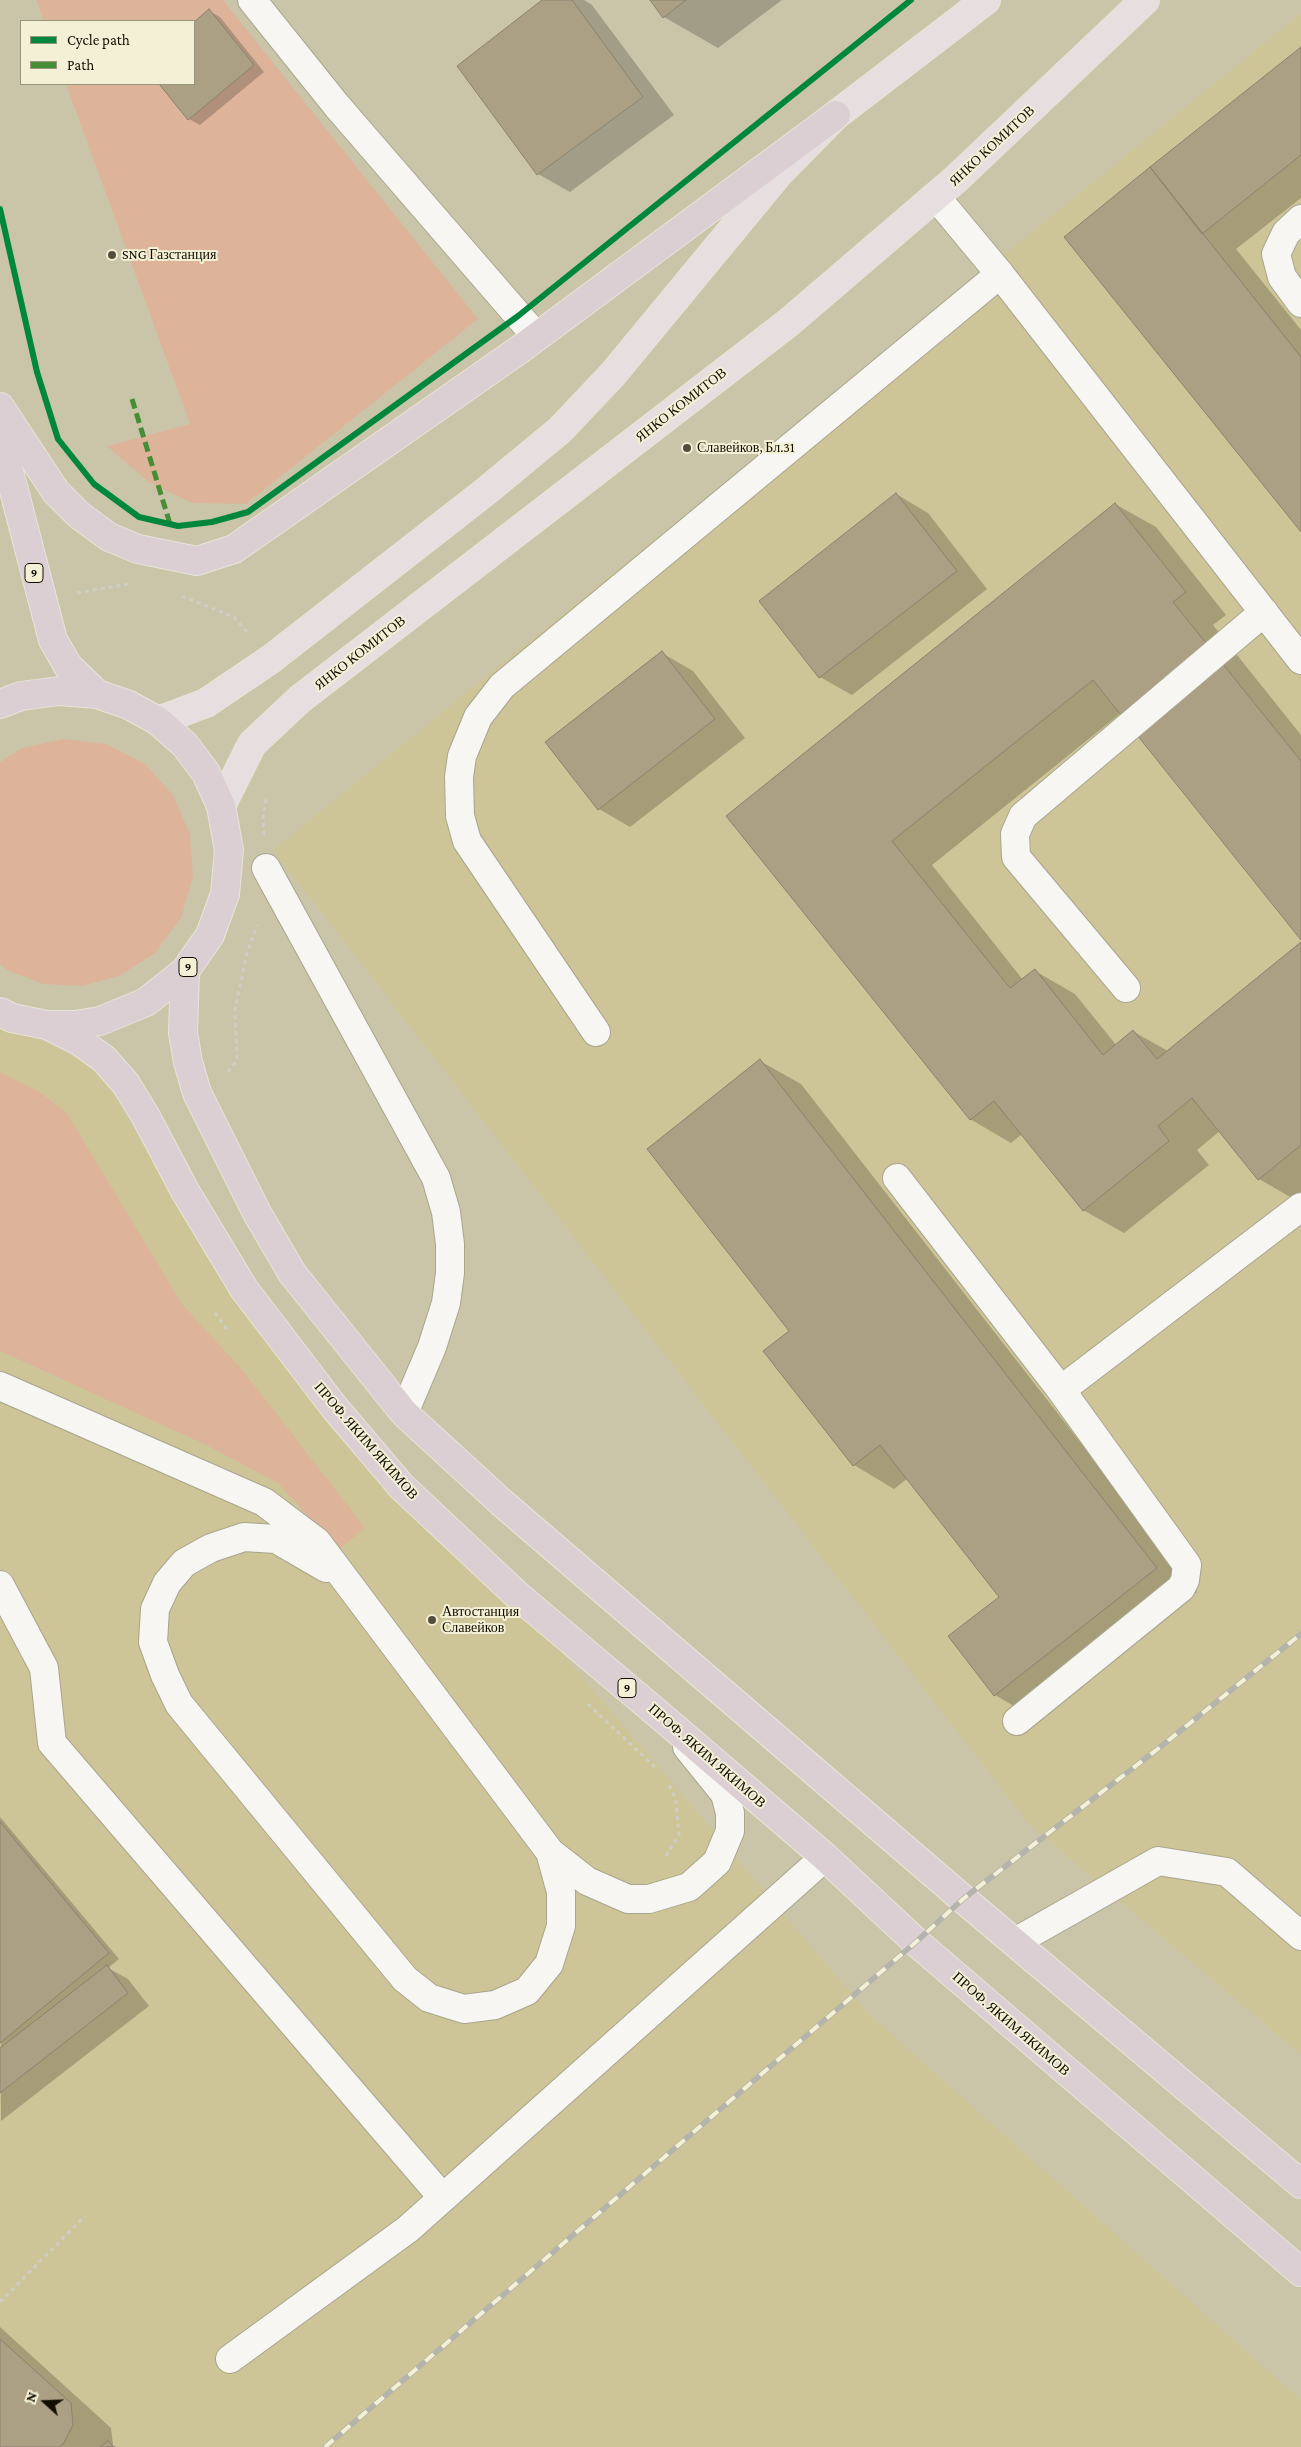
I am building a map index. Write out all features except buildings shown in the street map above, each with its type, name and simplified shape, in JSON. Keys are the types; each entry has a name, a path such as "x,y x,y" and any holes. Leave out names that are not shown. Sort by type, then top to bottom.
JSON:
{"highway":[{"path":"0,407 56,492 79,515 108,537 138,550 197,560 234,549 519,350 836,115"},
{"name":"9","path":"0,437 53,640 68,666 97,694"},
{"name":"9","path":"0,704 21,696 59,691 97,694 129,705 158,721 185,745 206,774 221,806 229,850 225,894 210,935 185,971 146,1002 100,1021 75,1025 47,1025 12,1018 0,1012"},
{"name":"9","path":"185,971 183,1033 188,1062 198,1093 257,1213 292,1273 404,1413 516,1515 1301,2184"},
{"name":"ПРОФ. ЯКИМ ЯКИМОВ","path":"47,1025 79,1041 104,1059 126,1084 146,1117 184,1191 244,1289 334,1408 401,1486 517,1595 670,1724 824,1858 916,1942 1301,2272"}],"main road":[{"path":"158,721 206,703 271,659 485,492 560,430 613,374 778,174 836,115 986,0"},
{"name":"ЯНКО КОМИТОВ","path":"221,806 252,744 300,699 788,323 936,196 1145,0"}],"lane":[{"path":"252,0 336,106 536,336"},
{"path":"936,196 1000,274 1301,660"},
{"path":"1301,220 1286,233 1276,254 1282,277 1301,303"},
{"path":"596,1032 466,841 460,816 459,776 462,756 478,717 490,698 502,686 1000,274"},
{"path":"1126,988 1016,857 1015,834 1023,816 1264,612"},
{"path":"266,868 436,1178 446,1212 450,1244 446,1303 432,1347 404,1413"},
{"path":"897,1178 1062,1390 1187,1565 1187,1573 1181,1588 1016,1721"},
{"path":"1062,1390 1301,1207"},
{"path":"0,1386 264,1502 317,1542 550,1852 587,1880 610,1893 628,1899 649,1899 689,1887 717,1862 730,1831 730,1813 724,1794 670,1724"},
{"path":"353,1589 317,1561 276,1539 244,1537 211,1548 184,1563 167,1583 155,1608 153,1642 165,1675 179,1704 405,1979 429,1998 464,2009 495,2005 527,1991 548,1964 561,1926 561,1892 550,1852"},
{"path":"0,1585 44,1668 52,1743 443,2198"},
{"path":"230,2359 408,2229 824,1858"},
{"path":"1015,1942 1158,1861 1227,1872 1301,1936"}],"path":[{"path":"41,599 136,583"},
{"path":"176,594 234,617 271,659"},
{"path":"0,2302 85,2216"}],"shaded area":[{"path":"36,0 223,0 478,319 246,504 192,503 150,483 107,446 190,424 66,85 195,85 195,20 44,20"},
{"path":"1301,13 1301,2055 1028,1823 273,850"},
{"path":"64,739 106,744 145,764 173,795 190,834 193,877 181,918 155,953 119,976 82,986 43,984 7,970 0,964 0,762 22,748"},
{"path":"0,1018 98,1069 195,1232 427,1495 869,2014 1301,2400 1301,2447 0,2447"},
{"path":"0,1072 38,1091 66,1112 182,1304 244,1372 365,1528 338,1550 278,1483 204,1444 0,1351"}],"railway":[{"path":"325,2447 916,1942 963,1899 1159,1748 1301,1634"}],"marked path":[{"path":"132,399 170,524"}],"cycle path":[{"path":"0,209 37,372 58,439 94,484 139,517 178,526 212,522 248,512 518,316 911,0"}],"place":[{"name":"SNG Газстанция","path":"112,255"},
{"name":"Славейков, Бл.31","path":"687,448"},
{"name":"Автостанция Славейков","path":"432,1620"}]}
